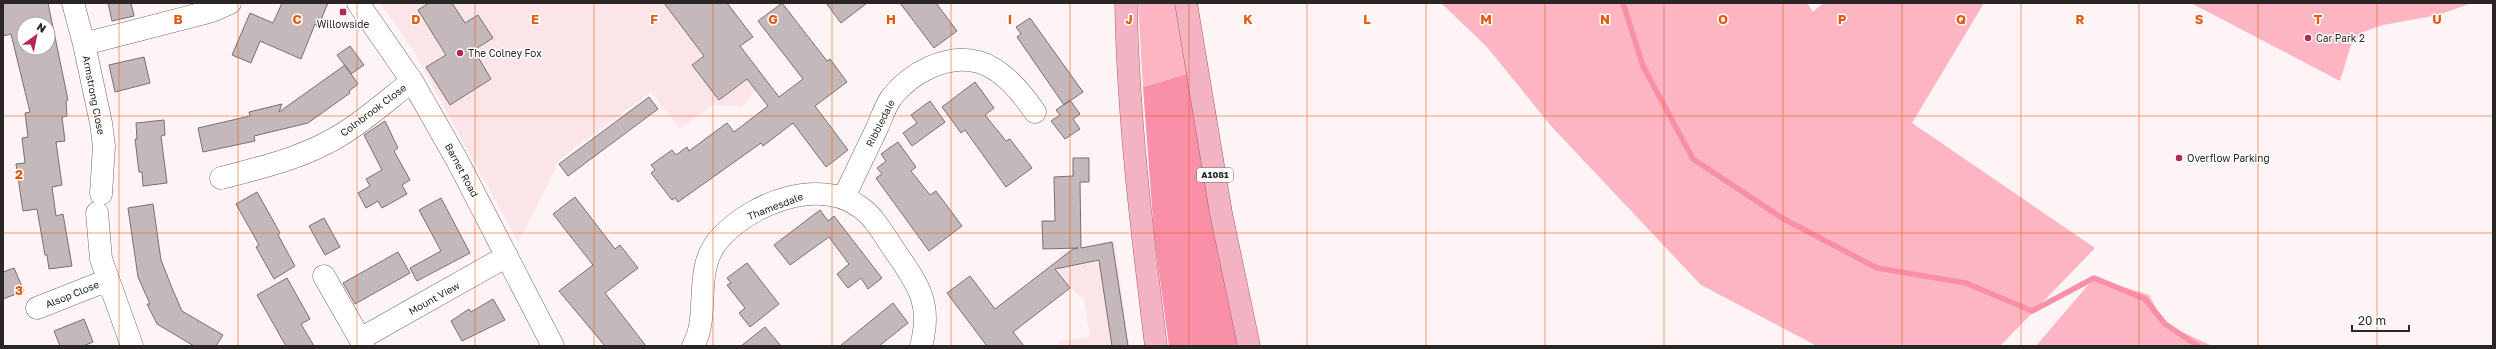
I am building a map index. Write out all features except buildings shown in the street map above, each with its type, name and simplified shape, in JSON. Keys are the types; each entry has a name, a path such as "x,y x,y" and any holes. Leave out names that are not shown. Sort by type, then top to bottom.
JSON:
{"main road":[{"path":"1126,3 1127,50 1141,225 1156,346"},
{"name":"A1081","path":"1186,3 1221,213 1249,346"}],"street":[{"path":"73,3 84,44 212,11 230,3"},
{"name":"Barnet Road","path":"358,3 412,81 457,160 552,346"},
{"name":"Armstrong Close","path":"84,44 101,123 104,146 99,204"},
{"name":"Ribbledale","path":"844,197 890,100 905,83 920,72 937,65 964,60 980,62 1000,73 1023,95 1035,112"},
{"name":"Colnbrook Close","path":"221,178 282,161 320,146 344,133 412,81"},
{"name":"Thamesdale","path":"693,346 701,326 702,283 711,251 721,236 743,218 792,197 810,192 844,197 861,208 872,219 913,278 922,294 926,310 926,329 921,346"},
{"name":"Alsop Close","path":"99,204 101,259 132,346"},
{"name":"Mount View","path":"324,276 362,343 507,256"},
{"name":"Alsop Close","path":"37,308 108,280"}],"shaded area":[{"path":"380,3 727,3 740,46 767,81 755,90 742,107 713,105 680,129 651,92 560,159 518,242 413,50"},
{"path":"1138,3 1177,3 1187,74 1143,87"},
{"path":"1441,3 1807,3 1813,12 1823,3 1984,3 1912,123 2095,248 2000,346 1817,346 1701,285 1552,127 1486,46"},
{"name":"Car Park 2","path":"2191,3 2472,3 2438,15 2383,25 2363,32 2351,45 2340,81"},
{"path":"1187,74 1239,346 1169,346 1154,234 1143,87"},
{"path":"1115,242 1129,346 1060,346 1059,341 1090,337 1084,299 1070,288 1058,271 1063,266 1060,252"},
{"path":"2094,278 2149,295 2165,324 2212,346 2036,346"}],"waterway":[{"path":"1623,3 1643,66 1693,159 1782,218 1877,268 1966,283 2032,311 2094,278 2145,299 2165,324 2198,346"}],"place":[{"name":"Willowside","path":"343,12"},
{"name":"Car Park 2","path":"2308,38"},
{"name":"The Colney Fox","path":"460,53"},
{"name":"Overflow Parking","path":"2179,158"}]}
